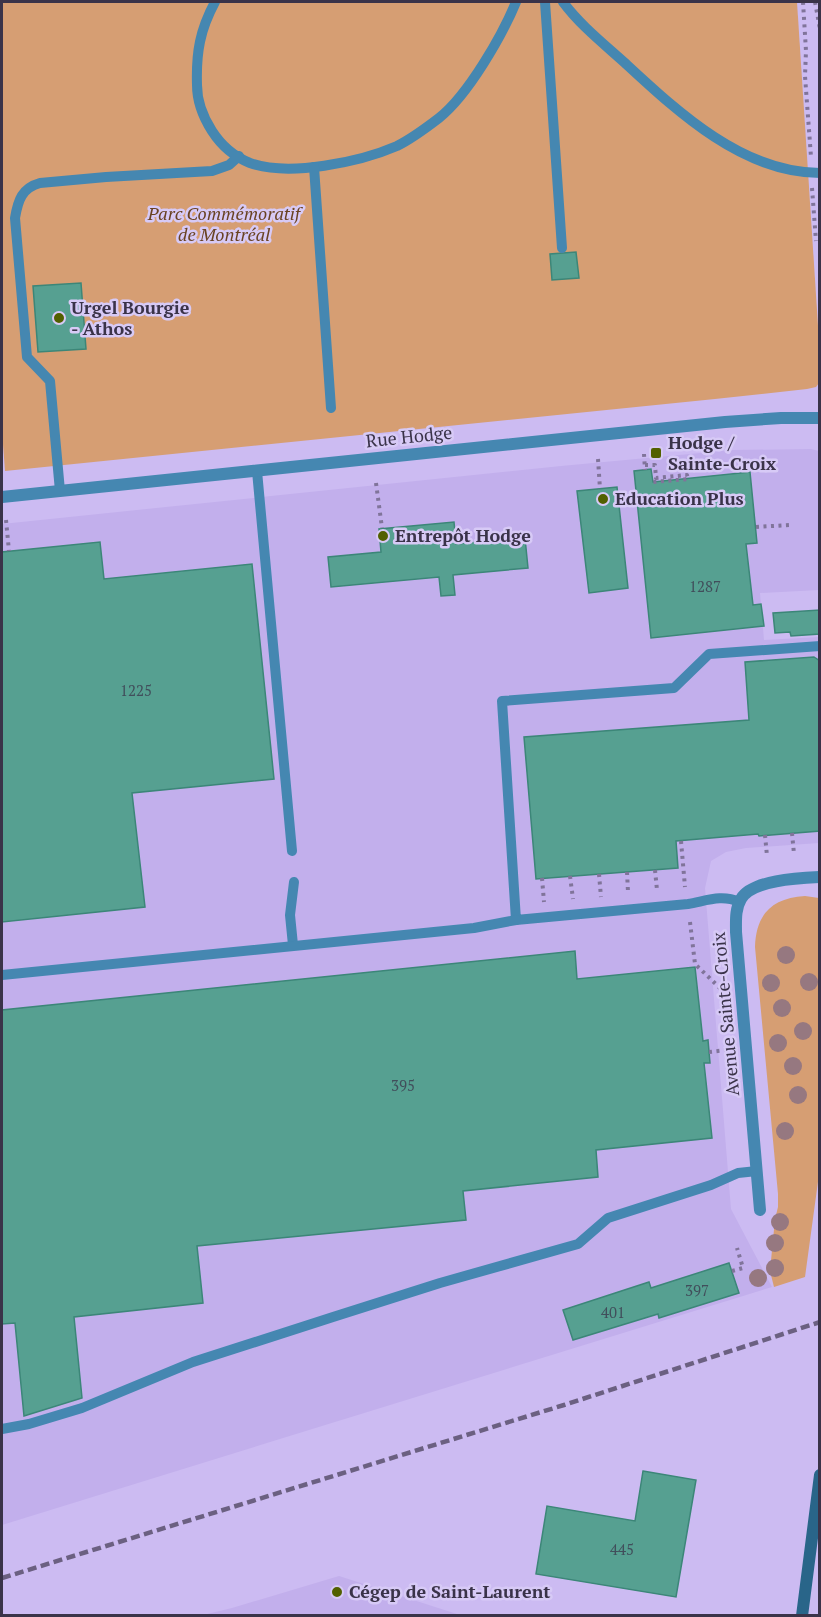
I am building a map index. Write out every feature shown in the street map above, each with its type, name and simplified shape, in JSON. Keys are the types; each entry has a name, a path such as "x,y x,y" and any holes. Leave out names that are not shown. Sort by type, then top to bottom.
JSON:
{"main road":[{"path":"802,1616 819,1475"}],"street":[{"name":"Rue Hodge","path":"2,497 743,421 819,418"},
{"path":"740,902 748,891 755,887 819,877"},
{"name":"Avenue Sainte-Croix","path":"740,902 736,915 736,932 760,1210"}],"lane":[{"path":"215,2 206,20 197,52 197,92 200,107 210,128 224,146 249,162 281,168 314,167 347,162 392,148 440,117 456,101 486,59 516,2"},
{"path":"544,2 562,248"},
{"path":"563,2 580,22 646,82 705,130 736,150 769,166 815,173"},
{"path":"60,491 50,381 27,357 15,218 22,194 40,183 212,171 230,165 239,156"},
{"path":"314,167 332,408"},
{"path":"257,471 292,851"},
{"path":"516,920 502,701 674,688 709,654 819,646"},
{"path":"293,945 290,915 294,882"},
{"path":"2,975 474,928 516,920 688,904 714,898 740,902"},
{"path":"2,1429 82,1408 193,1362 440,1283 578,1244 608,1218 711,1185 738,1173 757,1171"}],"path":[{"path":"803,2 805,76 815,173 816,241"},
{"path":"815,2 819,28"},
{"path":"644,454 645,468 655,465 656,478 687,475 688,479 653,482"},
{"path":"598,459 600,489"},
{"path":"376,483 382,528"},
{"path":"6,520 9,551"},
{"path":"756,527 789,525"},
{"path":"792,833 794,854"},
{"path":"765,836 766,856"},
{"path":"681,841 684,884"},
{"path":"655,870 657,887"},
{"path":"627,872 628,888"},
{"path":"599,874 600,891"},
{"path":"570,876 572,893"},
{"path":"542,878 544,896"},
{"path":"688,904 695,964 722,990"},
{"path":"709,1052 728,1050"},
{"path":"732,1271 743,1268 737,1248"}],"shaded area":[{"path":"811,449 819,451 819,590 760,593 764,640 819,637 819,843 746,848 726,852 711,861 705,888 731,1209 772,1287 2,1525 2,524 733,450"},
{"name":"Cégep de Saint-Laurent","path":"339,1576 460,1615 203,1615 232,1608"}],"green space":[{"name":"Parc Commémoratif de Montréal","path":"2,2 797,2 819,341 819,383 816,387 807,389 715,399 5,471 2,431"},
{"path":"805,896 819,898 820,1167 805,1277 774,1287 770,1271 778,1194 755,947 759,925 768,910 783,900"}],"building":[{"path":"576,252 579,278 552,280 550,254"},
{"name":"Urgel Bourgie - Athos","path":"81,283 86,349 38,352 33,286"},
{"path":"651,469 653,482 750,472 757,543 746,544 753,605 761,604 764,626 651,638 634,471"},
{"path":"617,487 628,588 589,593 577,491"},
{"path":"454,522 456,544 525,538 528,568 453,575 455,595 441,596 439,577 331,587 328,557 381,552 379,529"},
{"path":"100,542 104,579 252,564 274,779 132,793 145,907 2,922 2,552"},
{"path":"820,610 820,634 791,636 790,632 775,633 773,613"},
{"path":"814,657 820,661 820,831 676,841 678,868 536,879 524,737 749,720 745,662"},
{"path":"575,951 577,979 695,967 703,1041 708,1040 710,1063 704,1063 712,1138 596,1150 598,1177 463,1191 466,1220 197,1246 203,1303 74,1317 82,1398 24,1416 15,1323 2,1324 2,1010"},
{"path":"729,1263 739,1293 659,1318 658,1314 573,1340 563,1310 649,1282 651,1288"},
{"path":"643,1471 696,1480 676,1597 536,1574 547,1506 635,1521"}],"railway":[{"path":"2,1578 564,1405 820,1322"}],"place":[{"name":"Urgel Bourgie - Athos","path":"59,318"},
{"name":"Hodge / Sainte-Croix","path":"656,453"},
{"name":"Education Plus","path":"603,499"},
{"name":"Entrepôt Hodge","path":"383,536"},
{"name":"Cégep de Saint-Laurent","path":"337,1592"}]}
